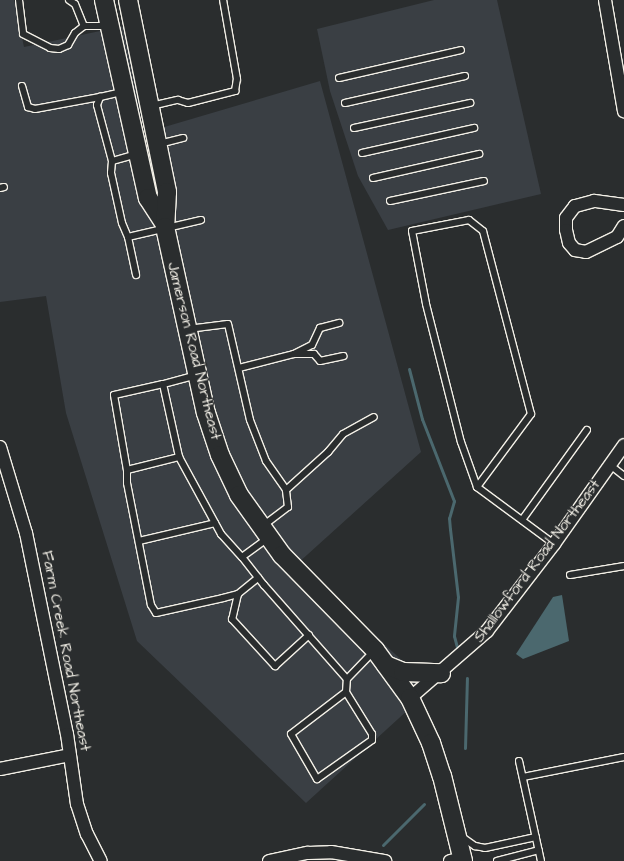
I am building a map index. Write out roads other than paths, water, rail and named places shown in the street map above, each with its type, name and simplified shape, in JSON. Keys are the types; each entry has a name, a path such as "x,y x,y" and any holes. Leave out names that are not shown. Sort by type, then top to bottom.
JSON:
{"street":[{"name":"Jamerson Road Northeast","path":"104,0 123,92 148,198 165,225"},
{"name":"Jamerson Road Northeast","path":"128,0 151,106 167,192 165,225 197,375 220,455 239,496 265,532 303,578 375,650 410,698"},
{"path":"605,0 624,111"},
{"path":"624,205 594,201 575,206 566,218 566,230 569,243 575,250 586,252 617,237 624,226"},
{"name":"Farm Creek Road Northeast","path":"0,447 26,533 70,755 81,819 101,861"},
{"name":"Shallowford Road Northeast","path":"410,698 441,673 487,631 554,544 610,464 622,453"},
{"path":"386,664 403,672 441,673"},
{"path":"410,698 431,743 456,833 459,860"},
{"path":"0,770 70,755"},
{"path":"269,861 308,853 331,852 385,861"}],"lane":[{"path":"19,0 23,34 50,48 59,49 68,46 75,33 84,26 109,26"},
{"path":"69,0 75,4 84,26"},
{"path":"151,106 178,100 188,103 230,93 238,86 223,0"},
{"path":"339,78 461,50"},
{"path":"345,103 465,76"},
{"path":"22,86 28,107 35,108 100,98 123,92"},
{"path":"100,98 97,105 112,161 112,173 122,223 128,237 136,275"},
{"path":"354,128 470,103"},
{"path":"362,153 474,128"},
{"path":"158,144 183,138"},
{"path":"112,161 138,154"},
{"path":"373,178 479,154"},
{"path":"390,201 484,181"},
{"path":"128,237 165,225 202,220"},
{"path":"477,487 531,414 483,231 469,220 412,231 426,304 454,412 477,487 554,544"},
{"path":"239,368 294,354 312,345 320,328 339,323"},
{"path":"187,329 228,324 253,427 266,461 286,490 288,507 242,557"},
{"path":"294,354 314,354 320,361 343,356"},
{"path":"197,375 114,395 127,470 127,483 151,605 156,613 238,594 258,578"},
{"path":"163,384 179,457 221,534 347,678"},
{"path":"286,490 328,452 343,434 374,417"},
{"path":"522,520 587,430"},
{"path":"127,470 179,457"},
{"path":"610,464 624,476"},
{"path":"139,541 215,523"},
{"path":"570,576 624,566"},
{"path":"238,594 232,619 275,666 309,635"},
{"path":"346,692 291,734 317,780 372,740 372,734 346,692 347,678 375,650"},
{"path":"523,777 624,757"},
{"path":"519,761 541,861"},
{"path":"456,833 475,846 485,848 536,837"},
{"path":"497,861 538,850"}],"water":[{"path":"562,595 569,641 523,659 516,654 553,597"}],"waterway":[{"path":"409,369 422,419 454,501 449,518 458,597 454,636 457,647"},
{"path":"465,748 467,678"},
{"path":"383,845 424,804"}]}
